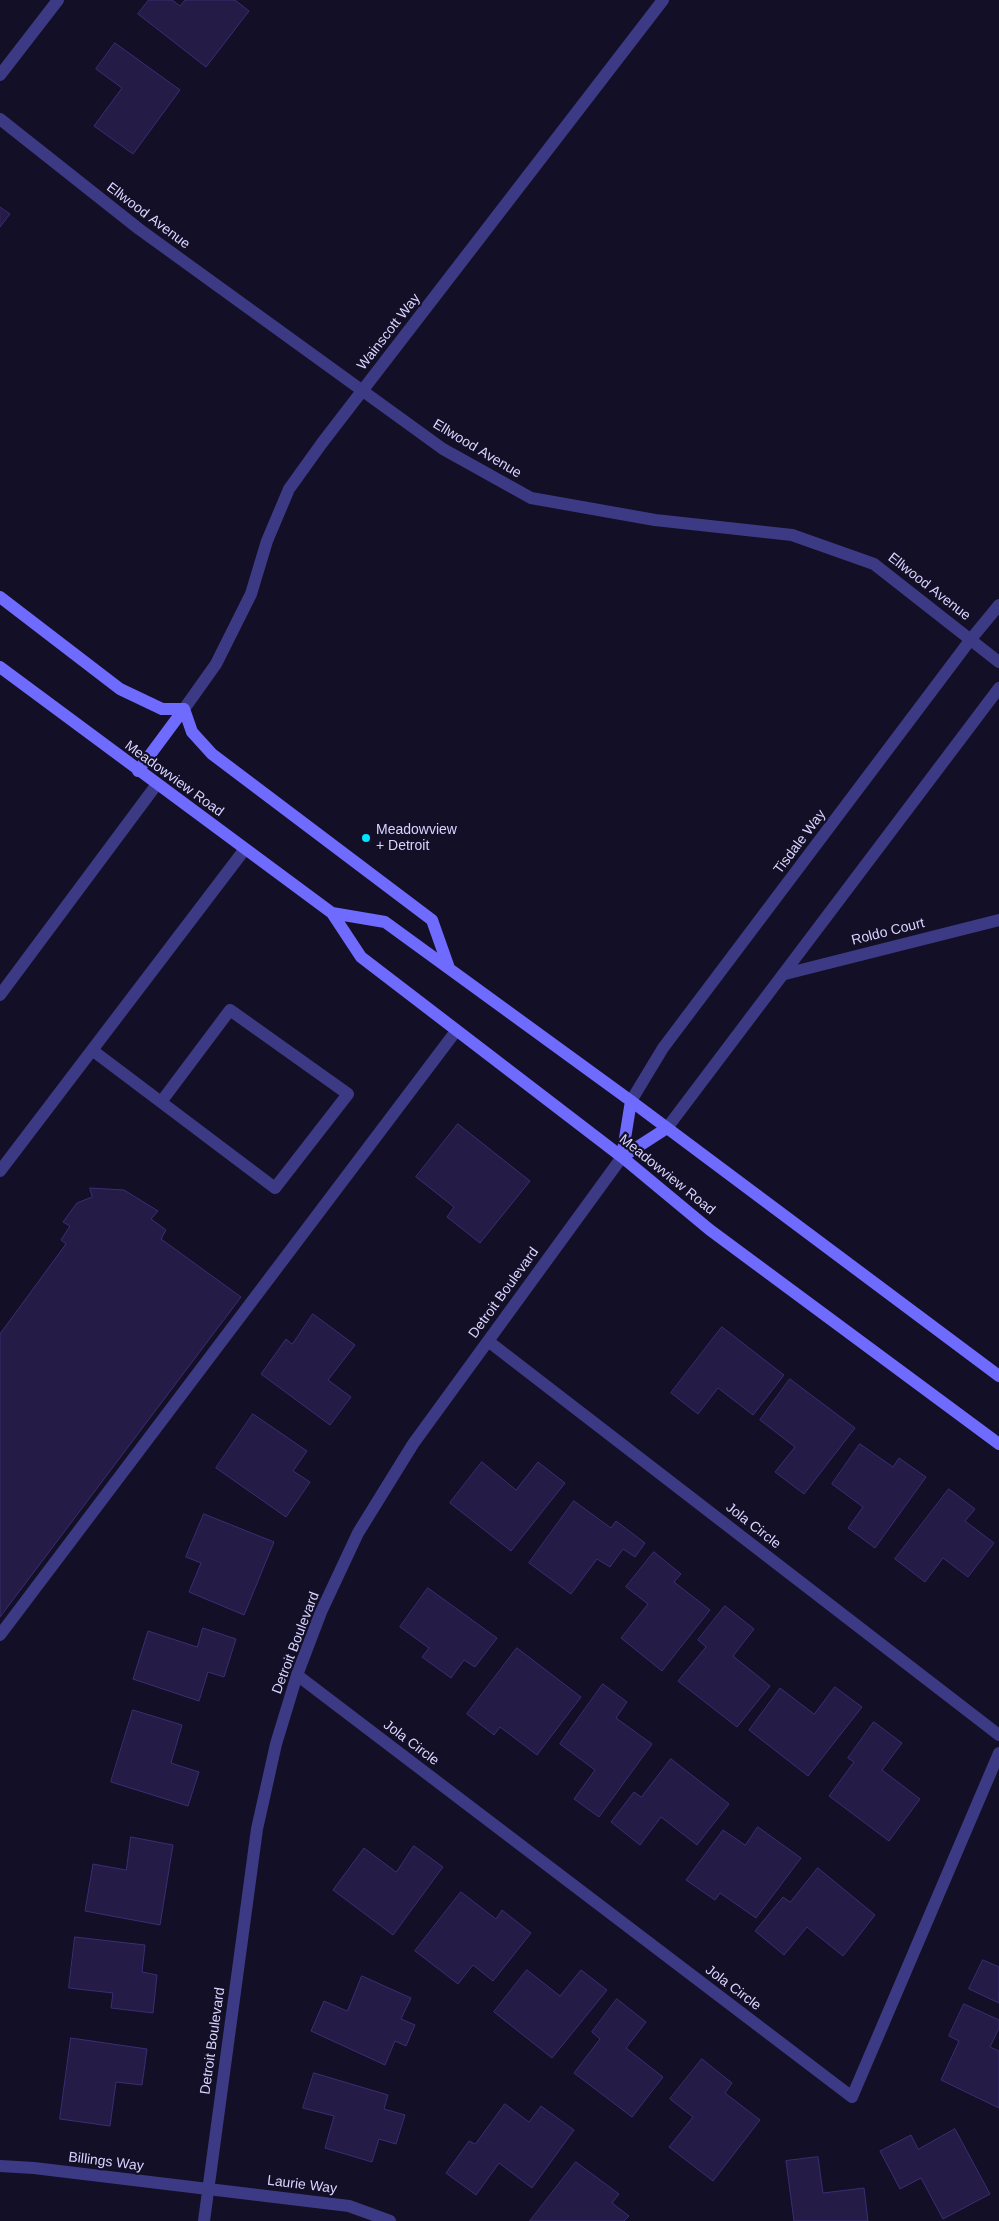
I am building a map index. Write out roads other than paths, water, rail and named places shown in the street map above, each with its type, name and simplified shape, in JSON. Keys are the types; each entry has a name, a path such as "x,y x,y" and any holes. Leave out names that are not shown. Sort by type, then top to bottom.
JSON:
{"main road":[{"path":"0,597 120,689 162,708 184,709"},
{"name":"Meadowview Road","path":"0,667 332,913 361,957 622,1157 710,1230 999,1444"},
{"path":"138,771 184,709"},
{"path":"184,709 192,732 212,754 432,920 449,968"},
{"name":"Meadowview Road","path":"332,913 385,922 667,1128"},
{"path":"622,1157 631,1101"},
{"path":"622,1157 667,1128 999,1376"}],"street":[{"path":"0,76 58,0"},
{"name":"Wainscott Way","path":"184,709 216,664 251,594 267,541 289,489 362,390 663,0"},
{"name":"Ellwood Avenue","path":"0,119 138,229 443,449 531,498 655,520 792,535 874,564 999,662"},
{"name":"Tisdale Way","path":"631,1101 663,1048 971,639 999,605"},
{"path":"667,1128 999,688"},
{"path":"0,995 157,784"},
{"path":"0,1172 245,849"},
{"name":"Roldo Court","path":"785,974 999,920"},
{"path":"92,1050 275,1188 348,1094 230,1010 161,1102"},
{"path":"0,1635 456,1031"},
{"name":"Detroit Boulevard","path":"204,2221 257,1829 276,1744 297,1675 321,1612 358,1533 413,1444 622,1157"},
{"name":"Jola Circle","path":"488,1341 526,1368 999,1736"},
{"name":"Jola Circle","path":"297,1675 852,2098 999,1753"},
{"name":"Billings Way","path":"0,2166 34,2168 208,2189"},
{"name":"Laurie Way","path":"208,2189 349,2206 390,2221"}],"place":[{"name":"Meadowview + Detroit","path":"366,838"}]}
